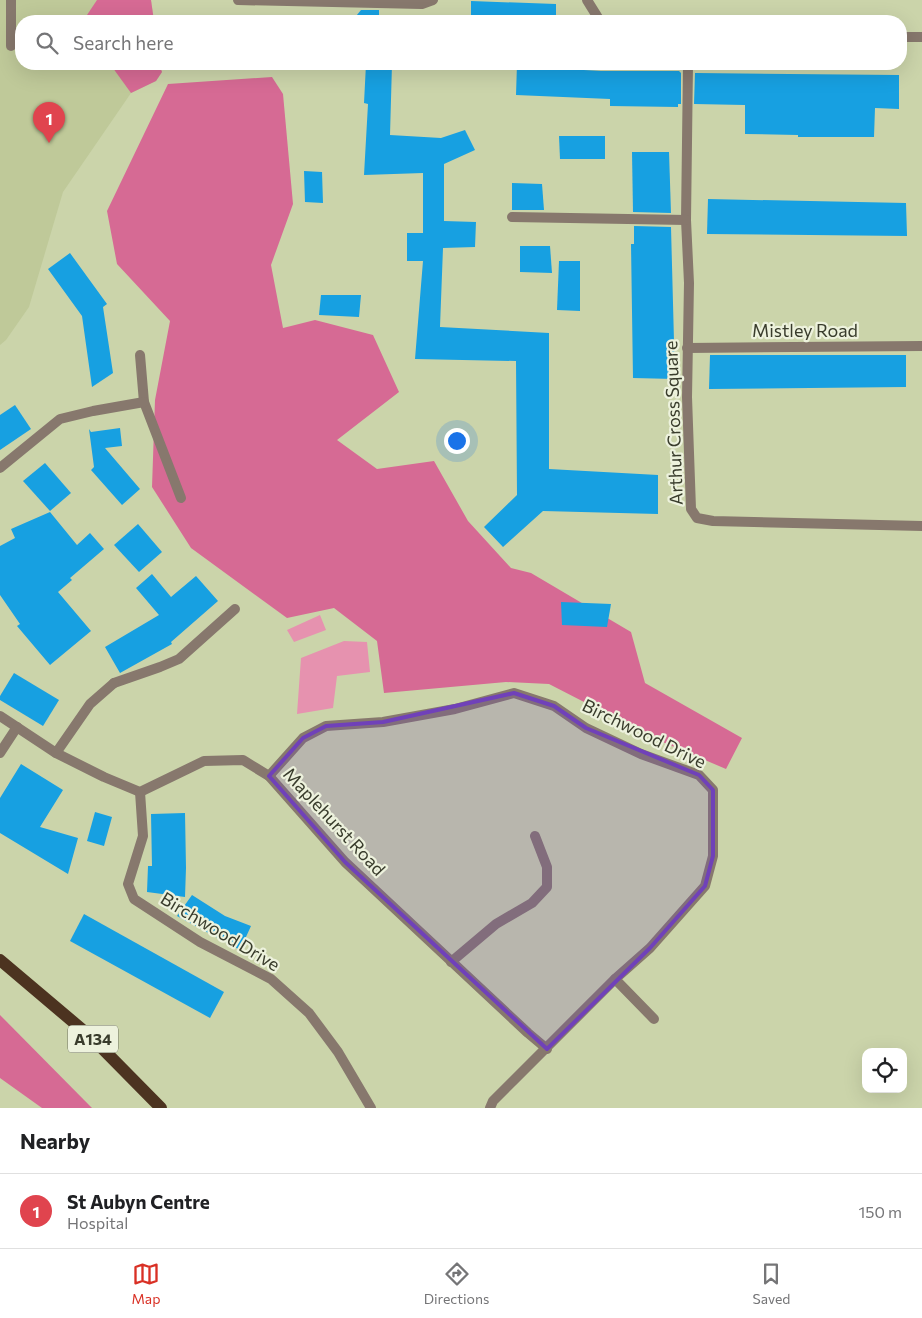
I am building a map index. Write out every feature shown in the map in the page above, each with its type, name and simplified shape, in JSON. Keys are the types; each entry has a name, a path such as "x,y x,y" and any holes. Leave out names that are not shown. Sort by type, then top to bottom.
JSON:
{"main road":[{"name":"A134","path":"0,960 91,1037 161,1108"}],"street":[{"path":"11,0 11,46"},
{"path":"238,0 422,4 433,0"},
{"path":"587,0 596,15"},
{"path":"907,37 922,37"},
{"name":"Arthur Cross Square","path":"688,70 686,220 689,283 687,397 691,510 697,518 713,520 922,526"},
{"path":"512,217 686,220"},
{"name":"Mistley Road","path":"687,348 922,346"},
{"path":"140,355 144,402 181,498"},
{"path":"0,468 60,419 144,402"},
{"path":"56,753 90,704 114,683 179,659 235,609"},
{"name":"Birchwood Drive","path":"269,776 303,738 326,726 383,722 455,709 514,693 554,706 594,732 641,754 700,775 713,790 713,856 705,886 650,948 615,979 490,1108"},
{"path":"0,716 56,753 140,792"},
{"path":"0,753 17,728"},
{"name":"Maplehurst Road","path":"140,792 204,761 243,760 269,776 345,862 547,1049"},
{"name":"Birchwood Drive","path":"140,792 143,836 128,884 134,899 200,942 271,979 309,1013 338,1052 371,1108"},
{"path":"451,962 496,924 532,902 547,887 547,867 535,836"},
{"path":"615,979 654,1019"}],"highlighted area":[{"path":"514,693 554,706 586,728 699,775 713,790 713,856 705,886 650,948 547,1049 345,862 269,776 303,738 326,726 383,722"}],"shaded area":[{"path":"0,0 151,0 153,15 15,15 15,70 161,70 162,72 156,81 131,93 63,192 29,307 6,340 0,345"},
{"path":"97,0 151,0 153,15 87,15"},
{"path":"114,70 161,70 162,72 156,81 131,93"},
{"path":"272,77 283,94 293,204 271,265 283,328 315,320 373,335 399,392 337,440 377,469 434,461 468,521 511,568 531,573 631,632 645,683 742,738 726,769 658,740 549,684 506,682 384,693 377,641 334,608 287,618 191,548 152,487 155,400 170,321 117,264 107,211 168,84"},
{"path":"320,615 326,630 294,642 287,630"},
{"path":"344,641 367,642 370,672 337,676 333,708 297,714 301,658"},
{"path":"0,1015 92,1108 42,1108 0,1078"}],"building":[{"path":"471,1 556,4 556,15 471,15"},
{"path":"361,10 379,10 379,15 357,15"},
{"path":"366,70 392,70 390,135 441,138 465,130 475,150 444,164 444,221 476,222 475,247 443,248 440,327 549,333 549,469 658,475 658,514 543,511 503,547 484,527 517,495 516,361 415,359 423,261 407,261 407,233 423,233 423,173 364,175 368,104 364,103"},
{"path":"517,70 679,71 681,73 681,104 678,104 678,107 610,106 610,99 516,95"},
{"path":"695,73 899,75 899,109 875,108 874,137 798,137 798,135 745,134 745,105 694,104"},
{"path":"559,136 605,136 605,159 560,159"},
{"path":"632,152 669,152 671,213 633,212"},
{"path":"304,171 322,172 323,203 305,202"},
{"path":"512,183 542,184 544,210 512,210"},
{"path":"708,199 906,203 907,236 707,234"},
{"path":"634,226 671,227 675,379 633,378 631,244 634,244"},
{"path":"520,246 550,246 552,273 520,272"},
{"path":"70,253 107,304 103,307 113,373 92,387 82,316 48,269"},
{"path":"559,261 580,261 580,311 557,310"},
{"path":"321,295 361,295 359,317 319,315"},
{"path":"710,355 906,355 906,387 709,389"},
{"path":"15,405 31,429 0,450 0,415"},
{"path":"120,428 122,446 105,448 140,489 122,505 91,470 94,467 89,429 91,432"},
{"path":"45,463 71,493 50,511 23,481"},
{"path":"50,512 77,545 90,533 104,549 70,578 72,580 58,592 91,631 50,665 17,626 20,624 0,595 0,546 15,538 11,529"},
{"path":"138,524 162,552 139,572 114,545"},
{"path":"152,574 171,597 196,576 218,601 171,642 172,644 120,673 105,647 159,615 136,588"},
{"path":"561,602 611,604 607,627 562,625"},
{"path":"14,673 59,700 43,726 0,700 0,696"},
{"path":"21,764 63,790 40,827 78,838 68,874 0,833 0,798"},
{"path":"95,812 112,817 104,846 87,841"},
{"path":"185,813 185,897 147,892 148,866 152,866 151,814"},
{"path":"192,895 225,916 251,926 240,950 177,916"},
{"path":"84,914 224,992 210,1018 70,941"}],"place":[{"name":"St Aubyn Centre","path":"49,143"}]}
